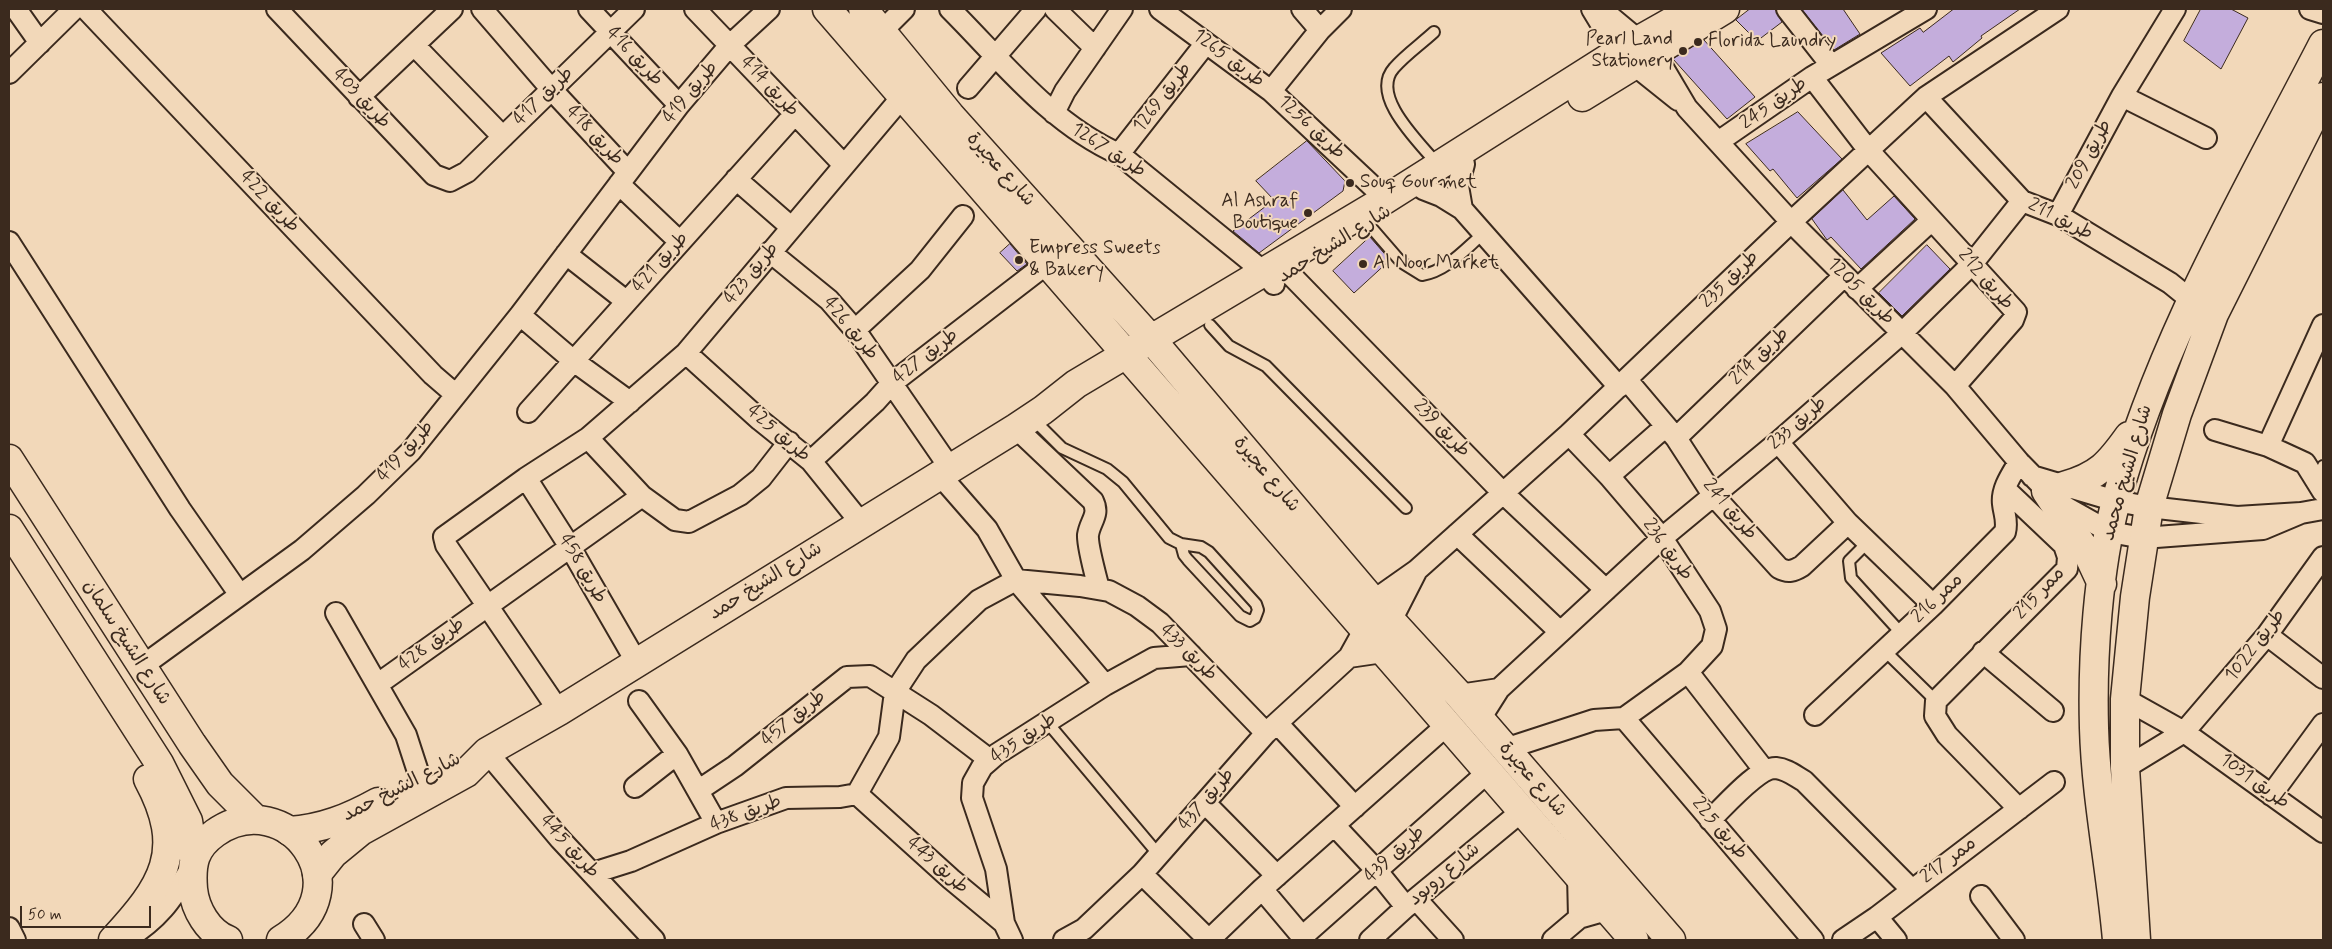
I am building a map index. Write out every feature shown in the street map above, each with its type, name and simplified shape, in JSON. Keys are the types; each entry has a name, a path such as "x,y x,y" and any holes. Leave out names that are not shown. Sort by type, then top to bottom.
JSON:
{"street":[{"path":"16,9 40,43"},
{"path":"9,73 74,9"},
{"name":"طريق 422","path":"86,9 426,368 455,394"},
{"name":"طريق 403","path":"277,9 434,175 450,181"},
{"path":"359,97 452,9"},
{"name":"طريق 418","path":"482,9 624,178"},
{"name":"طريق 416","path":"589,9 679,105"},
{"name":"طريق 417","path":"450,181 467,172 634,9"},
{"name":"طريق 414","path":"695,9 794,115 843,164"},
{"name":"طريق 419","path":"141,667 302,550 366,495 411,451 520,315 679,105 730,45 769,9"},
{"name":"شارع عجيرة","path":"827,9 1634,940"},
{"name":"شارع عجيرة","path":"863,9 950,115 1157,347 1373,602 1480,719 1671,940"},
{"path":"882,31 904,9"},
{"name":"طريق 1267","path":"950,9 1074,131 1096,144 1119,154 1277,273"},
{"path":"968,88 1036,9"},
{"path":"1055,9 1095,48"},
{"path":"1054,113 1065,92 1122,9"},
{"name":"طريق 1265","path":"1160,9 1271,91"},
{"path":"1302,9 1320,30"},
{"name":"طريق 1256","path":"1341,9 1320,30 1271,91 1386,200"},
{"name":"طريق 1205","path":"1592,9 1636,53 1791,222 1955,386 2040,479 2060,504 2110,532 2143,538 2263,529 2301,513"},
{"name":"طريق 1205","path":"1601,9 1636,53"},
{"name":"شارع الشيخ حمد","path":"1636,53 1694,9"},
{"name":"شارع الشيخ حمد","path":"317,874 346,842 466,773 487,752 560,711 1030,418 1076,384 1133,360 1157,347 1277,273 1386,200 1451,165 1636,53 1725,9"},
{"path":"1787,9 1831,65"},
{"name":"طريق 245","path":"1718,142 1812,77 1926,9"},
{"name":"طريق 235","path":"1373,602 1417,570 1623,384 1791,222 1926,97 2058,9"},
{"name":"طريق 209","path":"2058,215 2122,96 2175,9"},
{"path":"2310,9 2323,13"},
{"name":"طريق 1269","path":"1119,154 1206,43"},
{"name":"شارع الشيخ محمد","path":"2117,940 2094,727 2096,654 2102,584 2116,501 2142,418 2191,300 2323,44"},
{"path":"414,45 503,137"},
{"name":"طريق 212","path":"1812,77 1869,151 2016,312 2013,320 1955,386"},
{"path":"2122,96 2206,138"},
{"name":"طريق 423","path":"487,605 446,545 444,537 526,478 588,438 686,353 843,164 902,97"},
{"name":"طريق 211","path":"1926,97 2022,201 2058,215 2170,283 2191,300"},
{"name":"شارع الشيخ محمد","path":"2136,940 2125,768 2124,699 2143,538 2149,507 2177,414 2214,314 2323,97"},
{"name":"طريق 421","path":"528,412 575,362 626,302 794,115"},
{"path":"1451,165 1458,186 1462,209"},
{"name":"شارع الشيخ حمد","path":"1157,347 1210,325 1277,273 1369,225 1423,189 1451,165"},
{"path":"624,178 680,242"},
{"path":"736,179 791,227"},
{"name":"طريق 241","path":"1423,189 1442,196 1462,209 1623,384 1671,432 1713,495 1779,568 1785,571 1793,571 1802,566 1848,522"},
{"name":"طريق 233","path":"1480,719 1500,688 1559,631 1662,538 1778,442 1901,334 1972,264 2022,201"},
{"path":"855,330 920,270 964,216"},
{"path":"1851,283 1932,220"},
{"path":"9,242 175,500 240,595"},
{"name":"طريق 426","path":"770,252 829,300 855,330 892,383 944,471 987,529 1016,580 1105,685"},
{"path":"566,254 626,302"},
{"name":"طريق 427","path":"811,461 875,402 892,383 1048,262"},
{"name":"طريق 239","path":"1277,273 1503,493 1606,590"},
{"name":"طريق 214","path":"1671,432 1851,283"},
{"path":"520,315 575,362 630,402"},
{"path":"2268,446 2323,324"},
{"name":"طريق 425","path":"686,353 760,420 811,461 861,523"},
{"path":"1030,418 1096,508 1096,516 1088,535 1099,589"},
{"path":"2040,479 2094,476 2110,463 2142,418"},
{"path":"2215,430 2268,446 2304,464 2321,479"},
{"path":"1609,476 1671,432"},
{"name":"طريق 236","path":"1568,434 1609,476 1662,538 1710,611 1716,629 1712,646 1688,672"},
{"path":"588,438 642,496 675,520 689,522 740,495 761,478 789,442"},
{"path":"1778,442 1848,522 1933,605"},
{"name":"شارع الشيخ سلمان","path":"9,459 141,667 220,784 255,819"},
{"name":"طريق 458","path":"526,478 570,547 636,662"},
{"path":"2040,479 2116,501 2149,507 2237,517 2301,513 2323,509"},
{"path":"2040,479 2088,554 2102,584"},
{"name":"ممر 216","path":"1815,714 1933,605 2005,532 2007,522 2003,502 2005,489 2040,479"},
{"name":"ممر 215","path":"1936,701 2067,569 2068,557 2064,545 2005,489"},
{"name":"طريق 428","path":"378,684 642,496"},
{"name":"شارع الشيخ سلمان","path":"9,529 158,763 188,821 197,907 213,930 224,940"},
{"path":"1457,534 1559,631"},
{"name":"طريق 1022","path":"2125,768 2184,732 2267,635 2323,557"},
{"name":"طريق 235","path":"1391,621 1417,570"},
{"path":"857,794 889,737 895,692 916,660 979,600 1016,580"},
{"name":"طريق 433","path":"1016,580 1080,586 1109,591 1137,606 1160,623 1191,655 1355,806"},
{"path":"487,605 560,711"},
{"name":"طريق 428","path":"336,613 406,736 420,778"},
{"path":"1154,658 1159,646 1160,623"},
{"name":"طريق 437","path":"1064,940 1084,929 1142,874 1271,728 1350,658 1364,630"},
{"path":"2267,635 2323,678"},
{"path":"1350,658 1383,652"},
{"path":"1983,652 2053,711"},
{"name":"طريق 435","path":"1008,932 996,869 972,798 973,783 982,767 1105,685 1154,658 1191,655"},
{"path":"1505,749 1585,722 1624,718 1688,672 1764,770"},
{"name":"طريق 457","path":"699,790 735,766 847,677 870,676 931,715 990,760"},
{"path":"1458,695 1500,688"},
{"path":"2124,699 2184,732"},
{"path":"1936,701 1935,716 1947,735 2019,809"},
{"path":"638,702 676,754 699,790 716,823"},
{"name":"طريق 225","path":"1624,718 1813,940"},
{"path":"113,940 142,909 161,880 165,863 163,807 140,764 132,720"},
{"path":"2271,794 2323,724"},
{"path":"1142,874 1209,940 1262,889 1447,725"},
{"name":"طريق 1031","path":"2184,732 2323,832"},
{"name":"شارع الشيخ حمد","path":"289,830 312,830 349,818 460,756 487,752"},
{"name":"طريق 445","path":"487,752 560,839 654,940"},
{"path":"635,787 676,754"},
{"path":"1710,820 1764,770 1776,768 1789,771 1804,781 1911,889"},
{"name":"طريق 439","path":"1262,889 1304,939 1488,772"},
{"path":"411,804 420,778"},
{"name":"ممر 217","path":"1843,940 1877,917 1911,889 2054,782"},
{"name":"طريق 438","path":"593,873 631,861 716,823 786,798 840,797 857,794"},
{"name":"طريق 443","path":"857,794 1008,932"},
{"path":"1205,803 1277,876"},
{"name":"شارع روبود","path":"1370,940 1411,903 1522,811"},
{"path":"125,940 144,928 170,904 211,836 228,824 255,819 289,830 303,842 317,874 315,905 310,929 295,931 281,940"},
{"path":"1334,825 1377,871 1453,940"},
{"path":"958,885 974,886 986,881 996,869"},
{"path":"1578,875 1579,918"},
{"path":"1981,896 2014,940"},
{"path":"1553,940 1579,918 1608,910"},
{"path":"1877,917 1896,940"},
{"path":"9,928 15,940"}],"lane":[{"path":"1434,32 1393,69 1385,84 1387,97 1397,114 1451,165"},
{"path":"1369,225 1401,262 1422,275 1433,273 1448,264 1484,233"},
{"path":"1210,325 1229,346 1255,359 1273,372 1406,508"},
{"path":"1030,418 1062,448 1107,469 1118,477 1169,538 1181,544 1201,547 1209,552 1256,604 1258,610 1255,618 1250,621 1240,616 1188,560 1184,555 1181,544"},
{"path":"1868,542 1849,561 1848,571 1851,578 1902,634"},
{"path":"1884,650 1936,701"},
{"path":"1047,722 1159,855"}],"building":[{"path":"1750,9 1775,9 1782,22 1757,41 1736,20"},
{"path":"1802,9 1843,9 1860,34 1834,50"},
{"path":"1954,9 2020,9 1981,36 1982,38 1953,62 1949,56 1910,86 1881,53 1920,28 1923,32"},
{"path":"2201,9 2231,9 2248,18 2221,69 2184,41"},
{"path":"1704,40 1755,97 1727,119 1673,59"},
{"path":"1798,112 1842,159 1797,198 1773,169 1770,171 1746,144"},
{"path":"1307,141 1345,181 1343,191 1259,253 1233,231 1274,200 1256,181"},
{"path":"1843,190 1867,220 1894,196 1915,219 1861,269 1831,237 1827,240 1812,219"},
{"name":"Al Noor Market","path":"1370,237 1390,260 1354,293 1333,271"},
{"path":"1010,244 1027,264 1017,271 1000,253"},
{"path":"1927,245 1950,269 1902,316 1879,293"}],"place":[{"name":"Florida Laundry","path":"1698,42"},
{"name":"Pearl Land Stationery","path":"1683,51"},
{"name":"Souq Gourmet","path":"1350,183"},
{"name":"Al Ashraf Boutique","path":"1308,213"},
{"name":"Empress Sweets & Bakery","path":"1019,260"},
{"name":"Al Noor Market","path":"1363,264"}]}
